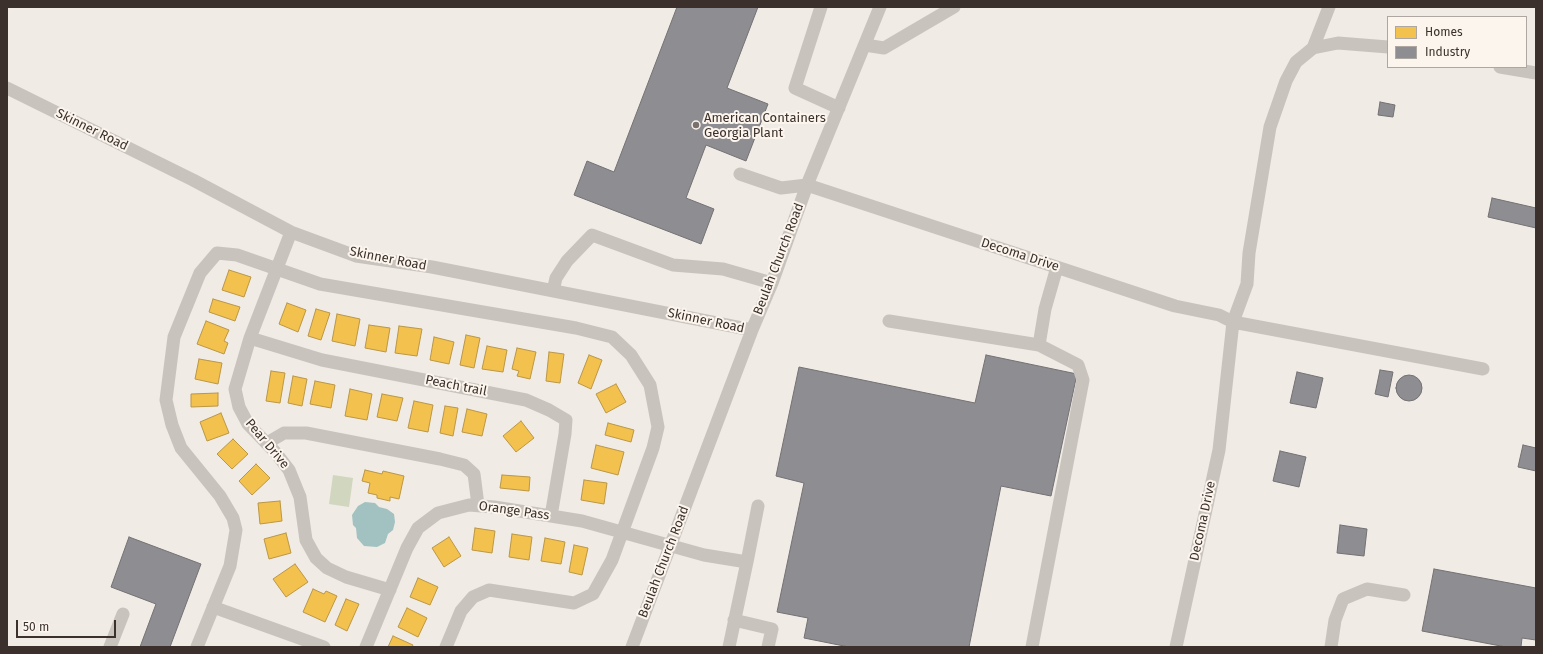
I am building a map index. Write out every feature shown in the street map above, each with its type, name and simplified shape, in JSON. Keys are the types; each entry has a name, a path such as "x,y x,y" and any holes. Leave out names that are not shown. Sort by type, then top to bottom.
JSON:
{"street":[{"path":"821,7 795,88 839,108"},
{"name":"Beulah Church Road","path":"632,647 752,330 772,283 807,185 880,7"},
{"path":"865,45 884,48 954,7"},
{"path":"1313,48 1328,7"},
{"name":"Decoma Drive","path":"1176,647 1219,450 1233,322 1247,284 1249,253 1270,127 1286,81 1296,62 1313,48 1338,43 1387,47"},
{"path":"1506,68 1536,73"},
{"name":"Skinner Road","path":"7,88 193,180 291,232 356,256 432,267 752,330"},
{"path":"740,174 782,188 807,185"},
{"name":"Decoma Drive","path":"807,185 1175,306 1219,315 1233,322"},
{"name":"Pear Drive","path":"291,232 250,338 235,389 239,407 248,424 267,443 289,470 300,496 306,540 316,558 327,568 346,577 390,590"},
{"path":"553,291 556,278 567,261 592,235 674,265 723,269 772,283"},
{"path":"197,647 230,566 236,530 233,518 220,496 181,448 172,424 166,400 174,337 200,273 217,253 237,254 320,284 576,328 612,337 631,355 650,386 658,427 653,448 612,560 593,594 574,603 488,590 473,597 460,612 446,647"},
{"path":"1039,344 1045,309 1057,267"},
{"path":"889,321 1039,344 1078,365 1083,380 1032,647"},
{"path":"1233,322 1483,369"},
{"name":"Peach trail","path":"250,338 322,360 526,400 549,410 566,420 552,516"},
{"path":"267,443 284,433 306,433 464,465 474,474 478,506"},
{"name":"Orange Pass","path":"366,647 407,548 418,528 438,513 469,505 582,521 704,554 747,562"},
{"path":"728,647 758,506"},
{"path":"1331,647 1335,620 1343,599 1367,589 1404,595"},
{"path":"213,607 324,647"},
{"path":"110,647 123,614"},
{"path":"734,620 772,629 768,647"}],"green space":[{"path":"333,475 353,478 349,507 329,504"}],"water":[{"path":"365,502 375,503 379,507 387,509 394,514 395,522 393,530 388,534 385,543 377,547 364,546 357,538 356,528 353,525 352,515 358,506"}],"building: Homes":[{"path":"229,270 251,277 244,297 222,290"},
{"path":"213,299 240,307 235,321 209,312"},
{"path":"287,303 306,310 298,332 279,324"},
{"path":"316,309 330,313 321,340 308,336"},
{"path":"337,314 360,319 355,346 332,341"},
{"path":"206,321 229,330 224,341 228,343 224,354 197,344"},
{"path":"369,325 390,328 386,352 365,348"},
{"path":"399,326 422,329 417,356 395,353"},
{"path":"466,335 480,338 474,368 460,365"},
{"path":"434,337 454,342 449,364 430,360"},
{"path":"487,346 507,350 503,372 482,369"},
{"path":"517,348 536,352 530,379 517,376 519,371 512,369"},
{"path":"549,352 564,354 560,383 546,381"},
{"path":"589,355 602,360 591,389 578,383"},
{"path":"199,359 222,363 218,384 195,379"},
{"path":"271,371 285,373 280,403 266,401"},
{"path":"293,376 307,379 302,406 288,403"},
{"path":"315,381 335,385 331,408 310,404"},
{"path":"616,384 626,402 606,413 596,394"},
{"path":"350,389 372,394 367,420 345,416"},
{"path":"218,393 218,406 191,407 191,394"},
{"path":"382,394 403,398 397,421 377,417"},
{"path":"414,401 433,405 428,432 408,428"},
{"path":"445,406 458,408 453,436 440,433"},
{"path":"467,409 487,414 482,436 462,432"},
{"path":"221,413 229,433 207,441 200,422"},
{"path":"521,421 534,438 516,452 503,436"},
{"path":"608,423 634,430 631,442 605,435"},
{"path":"233,439 248,454 232,469 217,454"},
{"path":"596,445 624,452 618,475 591,468"},
{"path":"256,464 270,478 252,495 239,481"},
{"path":"365,470 382,474 383,471 404,476 399,499 390,497 390,501 377,498 377,495 368,493 370,483 362,481"},
{"path":"502,475 530,477 529,491 500,488"},
{"path":"584,480 607,483 604,504 581,500"},
{"path":"280,501 282,521 260,524 258,503"},
{"path":"475,528 495,531 492,553 472,550"},
{"path":"286,533 291,553 269,559 264,539"},
{"path":"512,534 532,537 529,560 509,557"},
{"path":"449,537 461,556 444,567 432,548"},
{"path":"545,538 565,542 561,564 541,561"},
{"path":"574,545 588,548 582,575 569,572"},
{"path":"295,564 308,582 286,597 273,579"},
{"path":"418,578 438,587 430,605 410,597"},
{"path":"313,589 324,594 326,591 337,596 325,622 303,612"},
{"path":"346,599 359,604 347,631 335,625"},
{"path":"407,608 427,618 418,637 398,627"},
{"path":"393,636 413,645 412,647 388,647"}],"building: Industry":[{"name":"American Containers Georgia Plant","path":"677,7 758,7 727,88 768,104 746,161 706,145 686,198 714,209 701,244 574,195 587,161 614,172"},
{"path":"1380,102 1395,105 1393,117 1378,115"},
{"path":"1492,198 1536,208 1536,228 1488,217"},
{"path":"986,355 1077,374 1051,496 1001,486 969,647 849,647 804,638 808,618 777,612 804,483 776,476 799,367 975,403"},
{"path":"1380,370 1393,372 1388,397 1375,394"},
{"path":"1297,372 1323,378 1316,408 1290,403"},
{"path":"1409,375 1418,379 1422,388 1418,397 1409,401 1400,397 1396,388 1400,379"},
{"path":"1523,445 1536,448 1536,471 1518,467"},
{"path":"1280,451 1306,457 1299,487 1273,481"},
{"path":"1340,525 1367,529 1364,556 1337,553"},
{"path":"129,537 201,564 170,647 140,647 156,604 111,587"},
{"path":"1434,569 1536,588 1536,640 1522,638 1521,647 1506,647 1422,631"}],"place":[{"name":"American Containers Georgia Plant","path":"696,125"}]}
